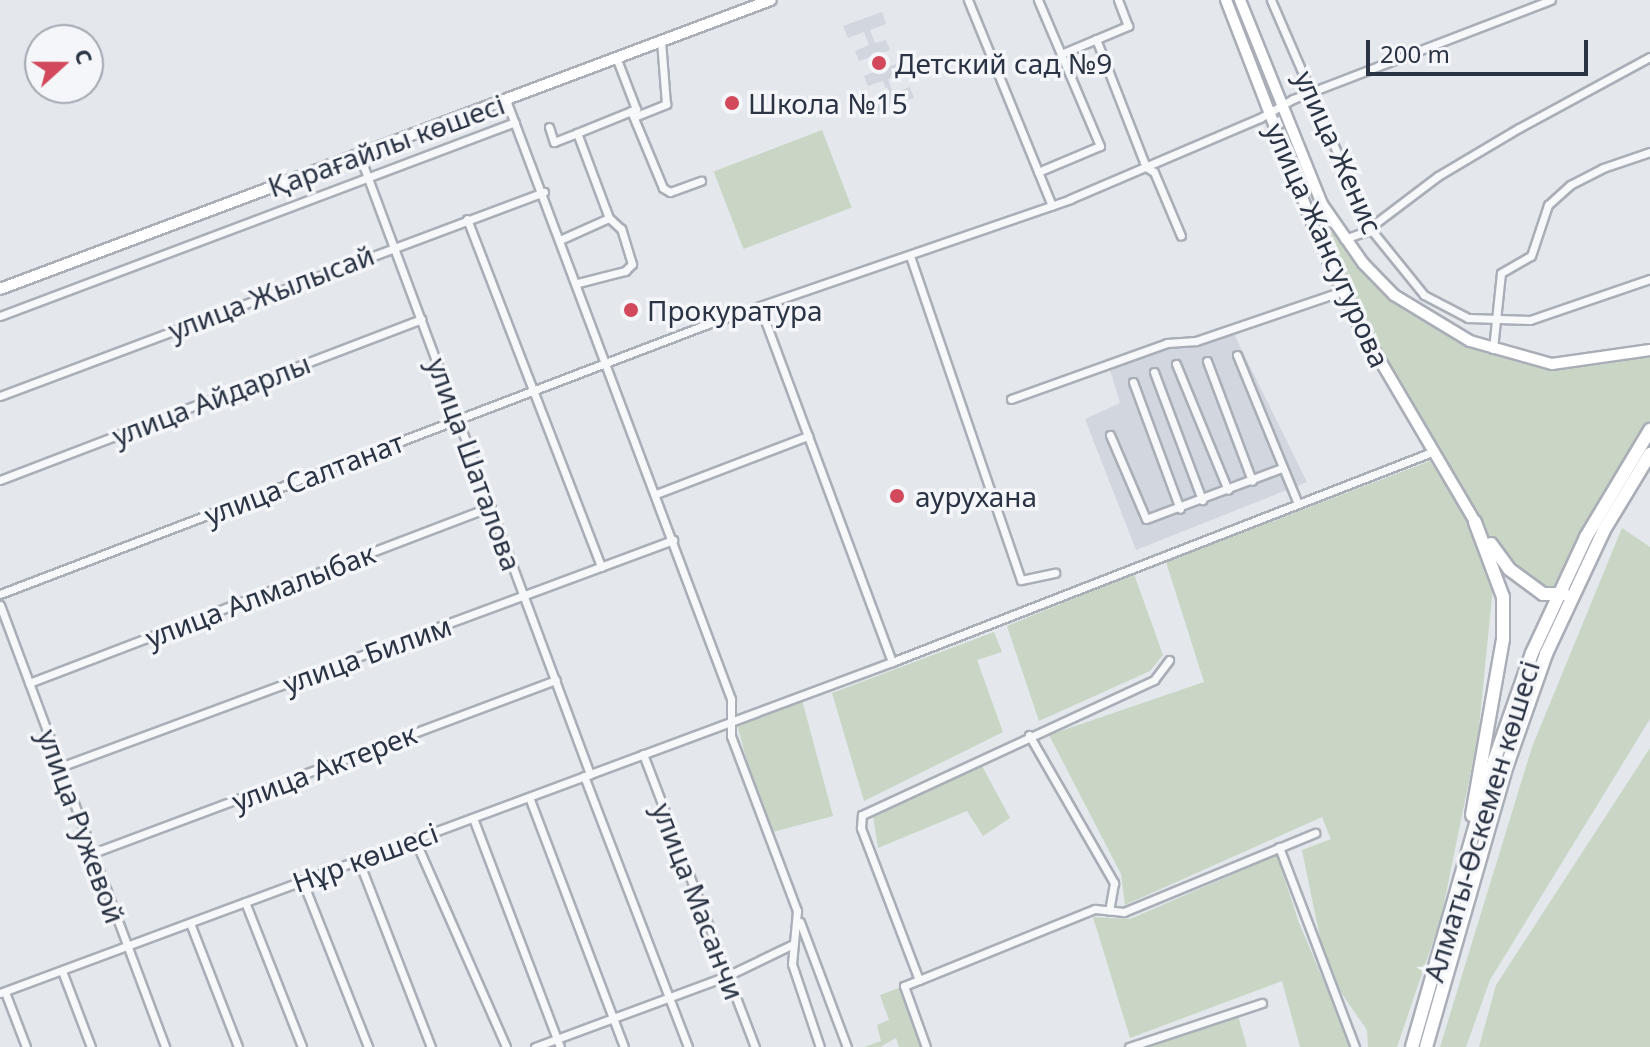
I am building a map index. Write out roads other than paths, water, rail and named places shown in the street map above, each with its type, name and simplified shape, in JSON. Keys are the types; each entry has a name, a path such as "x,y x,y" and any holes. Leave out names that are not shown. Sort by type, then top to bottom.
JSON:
{"highway":[{"name":"Алматы-Өскемен көшесі","path":"1412,1047 1510,710 1558,596 1603,504 1650,430"},
{"name":"Алматы-Өскемен көшесі","path":"1426,1047 1525,710 1583,572 1650,454"},
{"path":"1475,522 1509,569 1543,594 1558,596 1583,572"},
{"path":"1472,894 1459,890 1503,639 1503,597 1475,522"}],"main road":[{"name":"Қарағайлы көшесі","path":"0,289 771,0"},
{"name":"улица Жансугурова","path":"1226,0 1318,239 1343,291 1432,452 1475,522"},
{"name":"улица Жансугурова","path":"1240,0 1279,106 1341,234 1394,295 1470,341 1552,364 1650,350"},
{"path":"1318,239 1341,234"}],"street":[{"path":"968,0 1052,206"},
{"path":"1038,0 1100,146 1038,172"},
{"path":"1061,54 1128,26 1118,0"},
{"name":"улица Женис","path":"1271,0 1369,227 1424,295 1468,318 1530,320 1650,279"},
{"name":"улица Салтанат","path":"0,594 608,362 1052,206 1260,118 1267,110 1551,0"},
{"path":"1096,39 1146,167 1154,172 1181,236"},
{"path":"549,127 554,142 666,104 661,40"},
{"path":"616,57 636,109 633,114"},
{"path":"1341,234 1369,227 1438,176 1650,57"},
{"path":"506,100 562,239 731,699 730,720 739,758 847,1047"},
{"path":"633,114 663,188 670,192 701,181"},
{"path":"0,316 515,122"},
{"path":"577,133 609,218 621,229 632,264 625,271 578,283"},
{"path":"1493,349 1493,321 1501,273 1531,256 1548,205 1570,185 1650,152"},
{"name":"улица Шаталова","path":"359,154 556,680 587,775 688,1047"},
{"name":"улица Жылысай","path":"0,396 394,245 544,192"},
{"path":"562,239 609,218"},
{"path":"467,219 601,567"},
{"path":"910,256 1021,580 1055,573"},
{"path":"1011,399 1167,343 1196,341 1343,291"},
{"path":"760,307 892,662"},
{"name":"улица Айдарлы","path":"0,480 421,319"},
{"path":"1237,355 1298,504"},
{"path":"1207,361 1252,481"},
{"path":"1176,364 1228,490"},
{"path":"1154,372 1202,500"},
{"path":"1133,382 1180,509"},
{"path":"1110,435 1143,518 1180,509 1282,468"},
{"path":"656,494 808,436"},
{"name":"Нұр көшесі","path":"3,992 892,662 1432,452"},
{"name":"улица Алмалыбак","path":"29,683 491,507"},
{"name":"улица Билим","path":"60,767 673,540"},
{"name":"улица Ружевой","path":"0,605 165,1047"},
{"path":"919,980 861,828 862,815 1029,735 1154,680 1169,660"},
{"name":"улица Актерек","path":"93,853 556,680"},
{"path":"1029,735 1114,883 1109,911"},
{"name":"улица Масанчи","path":"643,754 755,1047"},
{"path":"529,797 624,1047"},
{"path":"473,818 559,1043"},
{"path":"926,1047 904,986 1095,909 1124,912 1315,833"},
{"path":"414,838 506,1047"},
{"path":"1279,847 1355,1047"},
{"path":"358,859 431,1047"},
{"path":"302,880 368,1047"},
{"path":"245,902 302,1047"},
{"path":"535,1047 559,1043 613,1018 727,976 791,945 798,936 797,911"},
{"path":"190,923 238,1047"},
{"path":"791,945 795,975 820,1047"},
{"path":"62,971 91,1047"},
{"path":"3,992 26,1047"},
{"path":"1129,1047 1262,1003"}],"place":[{"name":"Детский сад №9","path":"879,63"},
{"name":"Школа №15","path":"732,103"},
{"name":"Прокуратура","path":"631,310"},
{"name":"аурухана","path":"897,496"}]}
